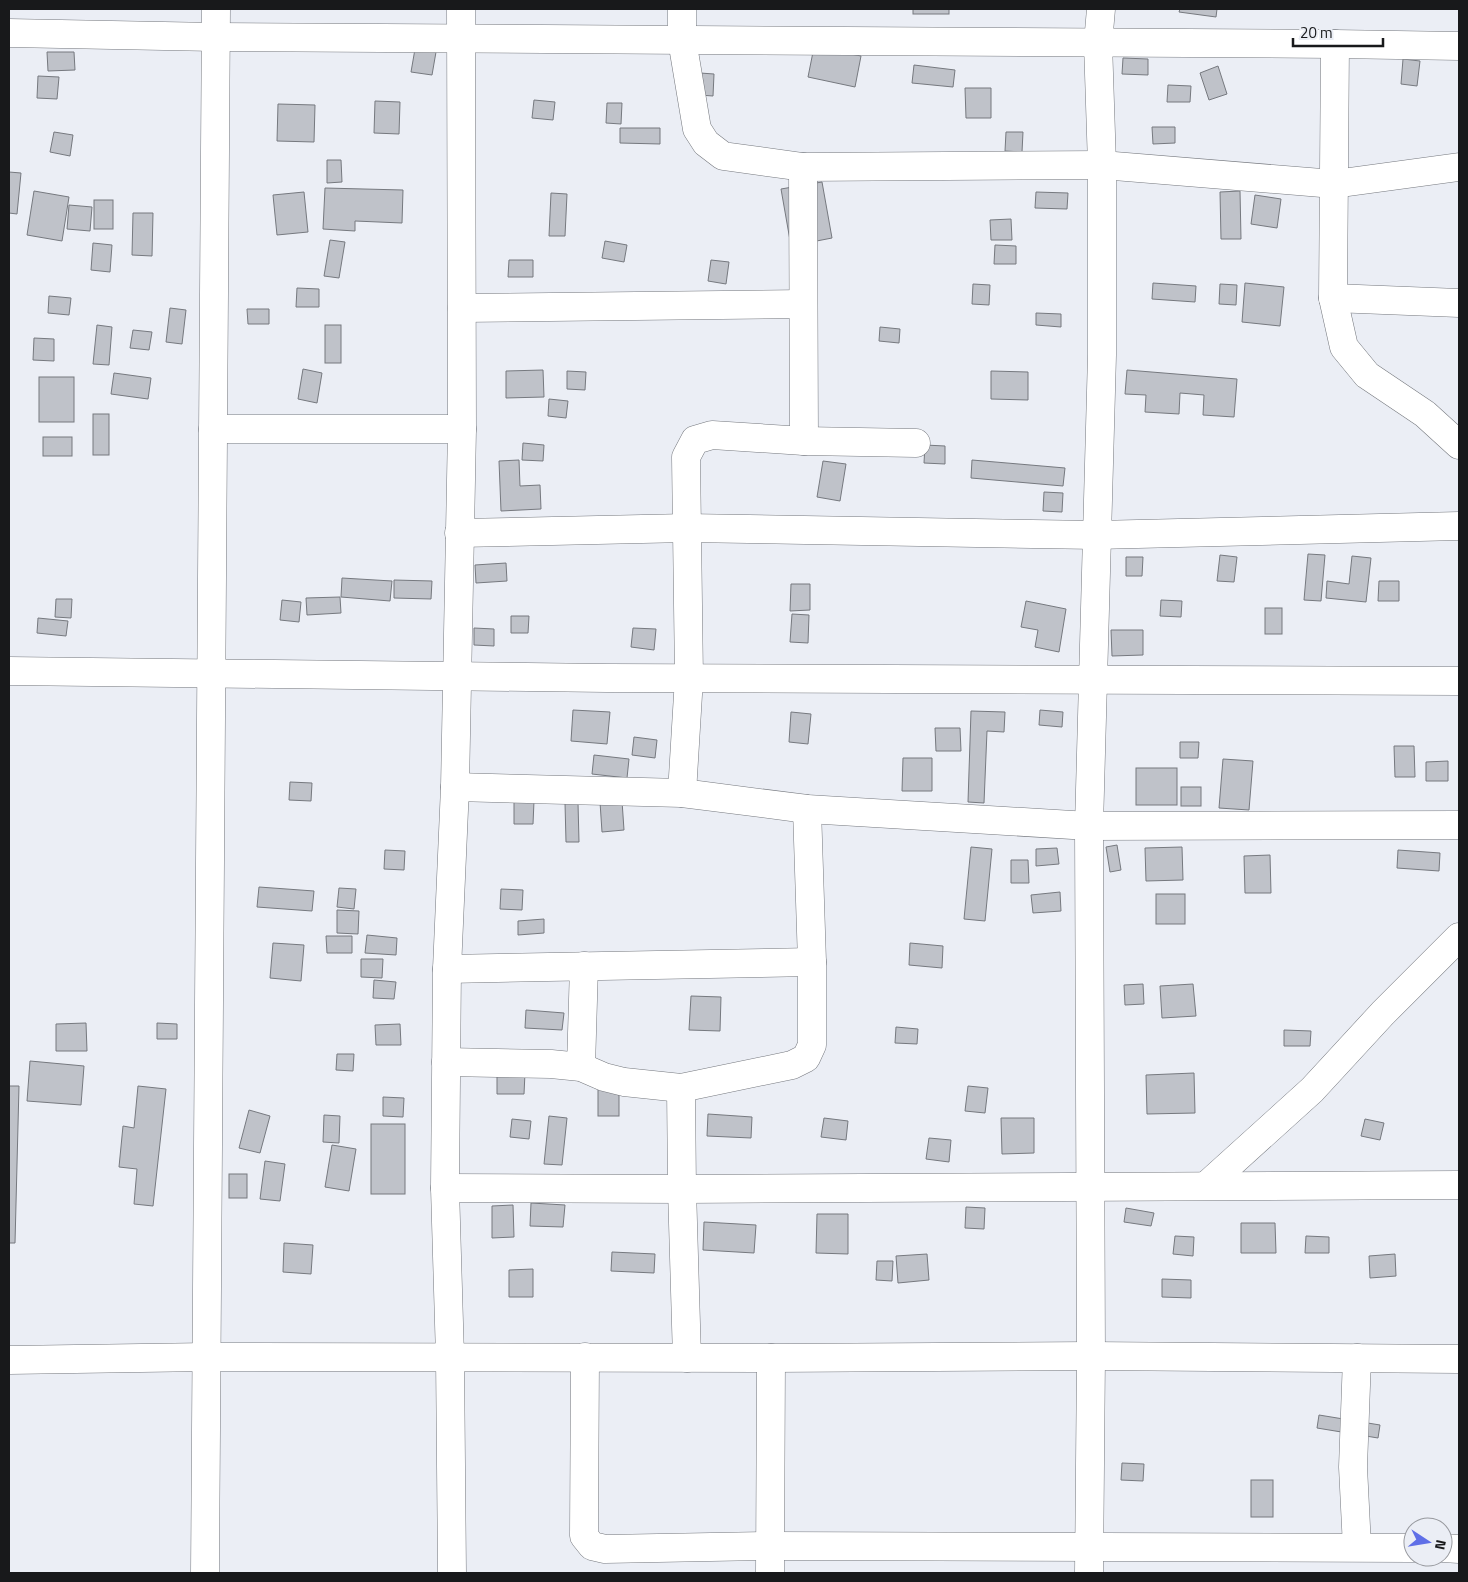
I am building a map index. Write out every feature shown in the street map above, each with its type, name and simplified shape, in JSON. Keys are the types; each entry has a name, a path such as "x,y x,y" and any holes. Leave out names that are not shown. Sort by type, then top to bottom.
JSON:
{"street":[{"path":"205,1573 216,9"},
{"path":"452,1573 450,1357 445,1188 447,969 455,788 462,429 461,9"},
{"path":"682,9 682,40 697,129 706,143 723,156 803,167 1102,166 1334,184 1459,167"},
{"path":"1090,1560 1089,826 1102,355 1102,166 1098,43 1101,9"},
{"path":"9,33 215,37 1459,46"},
{"path":"1335,44 1334,298 1344,348 1367,374 1425,414 1459,444"},
{"path":"803,167 804,441"},
{"path":"1334,298 1459,302"},
{"path":"462,308 803,304"},
{"path":"213,429 462,429"},
{"path":"682,793 689,678 686,456 694,440 712,435 804,441 916,443"},
{"path":"459,533 687,528 1096,535 1459,526"},
{"path":"9,671 456,677 1459,681"},
{"path":"455,788 682,793 806,809 1089,826 1459,825"},
{"path":"446,1062 551,1064 581,1067 624,1082 681,1088 792,1065 806,1058 812,1045 812,962 806,809"},
{"path":"1207,1185 1312,1090 1383,1013 1449,958 1459,938"},
{"path":"447,969 812,962"},
{"path":"581,1067 584,966"},
{"path":"681,1088 687,1358"},
{"path":"445,1188 682,1189 1459,1185"},
{"path":"9,1360 207,1357 771,1358 1091,1356 1459,1359"},
{"path":"585,1357 584,1536 592,1546 605,1549 770,1546 1090,1560 1357,1547 1403,1548"},
{"path":"770,1573 771,1358"},
{"path":"1357,1358 1353,1468 1357,1547"}],"building":[{"path":"913,9 949,9 949,14 913,14"},
{"path":"1180,9 1217,9 1216,17 1179,12"},
{"path":"814,47 861,56 855,87 808,77"},
{"path":"415,49 436,52 432,75 411,72"},
{"path":"47,52 74,52 75,70 48,71"},
{"path":"1123,58 1148,59 1148,75 1122,74"},
{"path":"1403,59 1420,61 1417,86 1401,84"},
{"path":"914,65 955,70 953,87 912,83"},
{"path":"1218,66 1227,94 1209,100 1200,73"},
{"path":"700,73 714,74 713,96 699,95"},
{"path":"38,76 59,77 57,99 37,98"},
{"path":"1168,85 1191,86 1190,102 1167,102"},
{"path":"965,88 991,88 991,118 966,118"},
{"path":"534,100 555,102 553,120 532,118"},
{"path":"375,101 400,102 399,134 374,133"},
{"path":"607,103 622,103 621,124 606,123"},
{"path":"278,104 315,105 314,142 277,141"},
{"path":"1152,127 1175,127 1175,143 1153,144"},
{"path":"620,128 660,128 660,144 620,143"},
{"path":"54,132 73,135 70,156 50,152"},
{"path":"1006,132 1023,132 1022,152 1005,151"},
{"path":"327,160 341,160 342,182 327,183"},
{"path":"9,172 21,173 17,214 9,213"},
{"path":"822,182 832,238 791,246 781,189"},
{"path":"325,188 403,190 402,223 355,221 355,231 323,229"},
{"path":"34,191 69,197 62,241 27,235"},
{"path":"1240,191 1241,239 1221,239 1220,192"},
{"path":"304,192 308,232 277,235 273,195"},
{"path":"1036,192 1068,193 1067,209 1035,208"},
{"path":"551,193 567,194 565,236 549,236"},
{"path":"1255,195 1281,199 1277,228 1251,224"},
{"path":"94,200 113,200 113,229 94,229"},
{"path":"69,205 92,207 90,231 67,229"},
{"path":"133,213 153,213 152,256 132,255"},
{"path":"1011,219 1012,240 991,240 990,220"},
{"path":"330,240 345,242 339,278 324,276"},
{"path":"605,241 627,245 624,262 602,258"},
{"path":"93,243 112,245 110,272 91,270"},
{"path":"995,245 1016,246 1016,264 994,264"},
{"path":"509,260 533,260 533,277 508,277"},
{"path":"711,260 729,262 726,284 708,281"},
{"path":"1153,283 1196,286 1195,302 1152,299"},
{"path":"1245,283 1284,287 1280,326 1242,322"},
{"path":"973,284 990,285 989,305 972,304"},
{"path":"1220,284 1237,285 1236,305 1219,304"},
{"path":"297,288 319,289 319,307 296,307"},
{"path":"49,296 71,298 69,315 48,313"},
{"path":"170,308 186,310 182,344 166,342"},
{"path":"247,309 269,309 269,324 248,324"},
{"path":"1036,313 1061,314 1061,327 1036,325"},
{"path":"97,325 112,327 109,365 93,364"},
{"path":"325,325 341,325 341,363 325,363"},
{"path":"880,327 900,329 899,343 879,341"},
{"path":"133,330 152,332 149,350 130,348"},
{"path":"34,338 54,339 54,361 33,360"},
{"path":"303,369 322,373 317,403 298,399"},
{"path":"543,370 544,397 506,398 506,371"},
{"path":"1127,370 1237,379 1234,417 1203,415 1204,395 1180,393 1179,414 1145,412 1146,395 1125,394"},
{"path":"567,371 586,372 585,390 567,389"},
{"path":"991,371 1028,372 1028,400 991,399"},
{"path":"114,373 151,378 148,399 111,394"},
{"path":"39,377 74,377 74,422 39,422"},
{"path":"549,399 568,401 566,418 548,416"},
{"path":"93,414 109,414 109,455 93,455"},
{"path":"43,437 72,437 72,456 43,456"},
{"path":"523,443 544,445 543,461 522,460"},
{"path":"925,445 945,446 945,464 924,463"},
{"path":"519,460 520,486 540,485 541,509 501,511 499,461"},
{"path":"972,460 1065,468 1063,486 971,478"},
{"path":"823,461 846,464 840,501 817,497"},
{"path":"1044,492 1063,493 1062,512 1043,511"},
{"path":"1308,554 1325,555 1321,601 1304,600"},
{"path":"1220,555 1237,557 1234,582 1217,581"},
{"path":"1352,556 1371,558 1366,602 1326,598 1327,581 1349,584"},
{"path":"1126,557 1143,557 1142,576 1126,576"},
{"path":"506,563 507,581 476,583 475,565"},
{"path":"342,578 392,581 390,601 341,597"},
{"path":"394,580 432,581 431,599 394,598"},
{"path":"1379,581 1399,581 1399,601 1378,601"},
{"path":"791,584 810,584 810,610 790,611"},
{"path":"340,597 341,613 307,615 306,598"},
{"path":"56,599 72,599 71,618 55,617"},
{"path":"282,600 301,602 299,622 280,620"},
{"path":"1161,600 1182,601 1181,617 1160,616"},
{"path":"1026,601 1066,609 1059,652 1035,647 1038,630 1021,627"},
{"path":"1265,608 1282,608 1282,634 1265,634"},
{"path":"792,614 809,615 808,643 790,642"},
{"path":"511,616 529,616 528,633 511,633"},
{"path":"38,618 68,621 66,636 37,633"},
{"path":"474,628 494,629 494,646 474,645"},
{"path":"633,628 656,629 654,650 631,647"},
{"path":"1111,630 1143,630 1143,655 1112,656"},
{"path":"573,710 610,712 607,744 571,741"},
{"path":"1040,710 1063,712 1062,727 1039,725"},
{"path":"971,711 1005,712 1004,732 987,731 984,803 968,802"},
{"path":"791,712 811,714 808,744 789,742"},
{"path":"935,728 960,728 961,751 936,751"},
{"path":"634,737 657,740 655,758 632,755"},
{"path":"1180,742 1199,742 1198,758 1180,758"},
{"path":"1394,746 1414,746 1415,777 1395,777"},
{"path":"594,755 629,759 627,778 592,774"},
{"path":"903,758 932,758 932,791 902,791"},
{"path":"1223,759 1253,761 1249,810 1219,808"},
{"path":"1448,761 1448,781 1426,781 1426,762"},
{"path":"1136,768 1177,768 1177,805 1136,805"},
{"path":"290,782 312,783 311,801 289,800"},
{"path":"1181,787 1201,787 1201,806 1181,806"},
{"path":"514,800 534,801 533,824 514,824"},
{"path":"622,801 624,830 602,832 600,802"},
{"path":"565,803 578,803 579,842 566,842"},
{"path":"1117,845 1121,870 1110,872 1106,847"},
{"path":"971,847 992,849 985,921 964,919"},
{"path":"1182,847 1183,880 1146,881 1145,848"},
{"path":"1057,848 1059,864 1036,866 1036,849"},
{"path":"385,850 405,851 404,870 384,869"},
{"path":"1398,850 1440,853 1439,871 1397,868"},
{"path":"1270,855 1271,893 1245,893 1244,856"},
{"path":"1011,860 1028,860 1029,883 1011,883"},
{"path":"259,887 314,891 312,911 257,907"},
{"path":"339,888 356,889 354,909 337,907"},
{"path":"501,889 523,890 522,910 500,909"},
{"path":"1060,892 1061,911 1033,913 1031,895"},
{"path":"1156,894 1185,894 1185,924 1156,924"},
{"path":"337,910 359,911 358,934 337,933"},
{"path":"544,919 544,933 518,935 518,921"},
{"path":"367,935 397,938 396,955 365,953"},
{"path":"326,936 352,936 352,953 327,953"},
{"path":"273,943 304,945 301,981 270,978"},
{"path":"910,943 943,946 942,968 909,965"},
{"path":"361,959 383,959 382,978 361,977"},
{"path":"374,980 396,982 394,999 373,998"},
{"path":"1143,984 1144,1004 1125,1005 1124,985"},
{"path":"1193,984 1196,1016 1162,1018 1160,986"},
{"path":"691,996 721,997 720,1031 689,1030"},
{"path":"526,1010 564,1013 562,1030 525,1028"},
{"path":"86,1023 87,1051 56,1051 56,1024"},
{"path":"157,1023 177,1024 177,1039 157,1039"},
{"path":"400,1024 401,1045 376,1045 375,1025"},
{"path":"896,1027 918,1029 917,1044 895,1043"},
{"path":"1284,1030 1311,1031 1310,1046 1284,1046"},
{"path":"337,1054 354,1054 353,1071 336,1070"},
{"path":"30,1061 84,1066 81,1105 27,1101"},
{"path":"598,1072 619,1072 619,1116 598,1116"},
{"path":"525,1073 524,1094 497,1094 497,1074"},
{"path":"1194,1073 1195,1113 1147,1114 1146,1075"},
{"path":"9,1086 19,1086 15,1243 9,1243"},
{"path":"138,1086 166,1089 153,1206 134,1204 137,1169 119,1167 123,1126 134,1128"},
{"path":"968,1086 988,1088 985,1113 965,1111"},
{"path":"383,1097 404,1098 403,1117 383,1116"},
{"path":"249,1110 270,1116 260,1153 239,1148"},
{"path":"708,1114 752,1117 751,1138 707,1136"},
{"path":"324,1115 340,1116 339,1143 323,1142"},
{"path":"549,1116 567,1118 562,1165 544,1164"},
{"path":"824,1118 848,1121 846,1140 821,1137"},
{"path":"1001,1118 1034,1118 1034,1153 1002,1154"},
{"path":"512,1119 531,1121 529,1139 510,1137"},
{"path":"1365,1119 1384,1123 1380,1140 1361,1136"},
{"path":"371,1124 405,1124 405,1194 371,1194"},
{"path":"929,1138 951,1140 949,1162 926,1159"},
{"path":"332,1145 356,1149 349,1191 325,1187"},
{"path":"265,1161 285,1164 280,1201 260,1199"},
{"path":"229,1174 247,1174 247,1198 229,1198"},
{"path":"531,1203 565,1205 563,1227 530,1226"},
{"path":"513,1205 514,1237 492,1238 492,1206"},
{"path":"966,1207 985,1208 984,1229 965,1228"},
{"path":"1126,1208 1154,1213 1151,1226 1124,1222"},
{"path":"817,1214 848,1214 848,1254 816,1253"},
{"path":"704,1222 756,1225 754,1253 703,1250"},
{"path":"1241,1223 1275,1223 1276,1253 1241,1253"},
{"path":"1175,1236 1194,1237 1193,1256 1173,1254"},
{"path":"1306,1236 1329,1237 1329,1253 1305,1253"},
{"path":"284,1243 313,1245 311,1274 283,1272"},
{"path":"612,1252 655,1254 654,1273 611,1271"},
{"path":"927,1254 929,1280 898,1283 896,1256"},
{"path":"1395,1254 1396,1276 1370,1278 1369,1256"},
{"path":"877,1261 893,1261 892,1281 876,1280"},
{"path":"533,1269 533,1297 509,1297 509,1270"},
{"path":"1162,1279 1191,1280 1191,1298 1162,1297"},
{"path":"1319,1415 1380,1425 1378,1438 1317,1428"},
{"path":"1122,1463 1144,1464 1143,1481 1121,1480"},
{"path":"1251,1480 1273,1480 1273,1517 1251,1517"}]}
